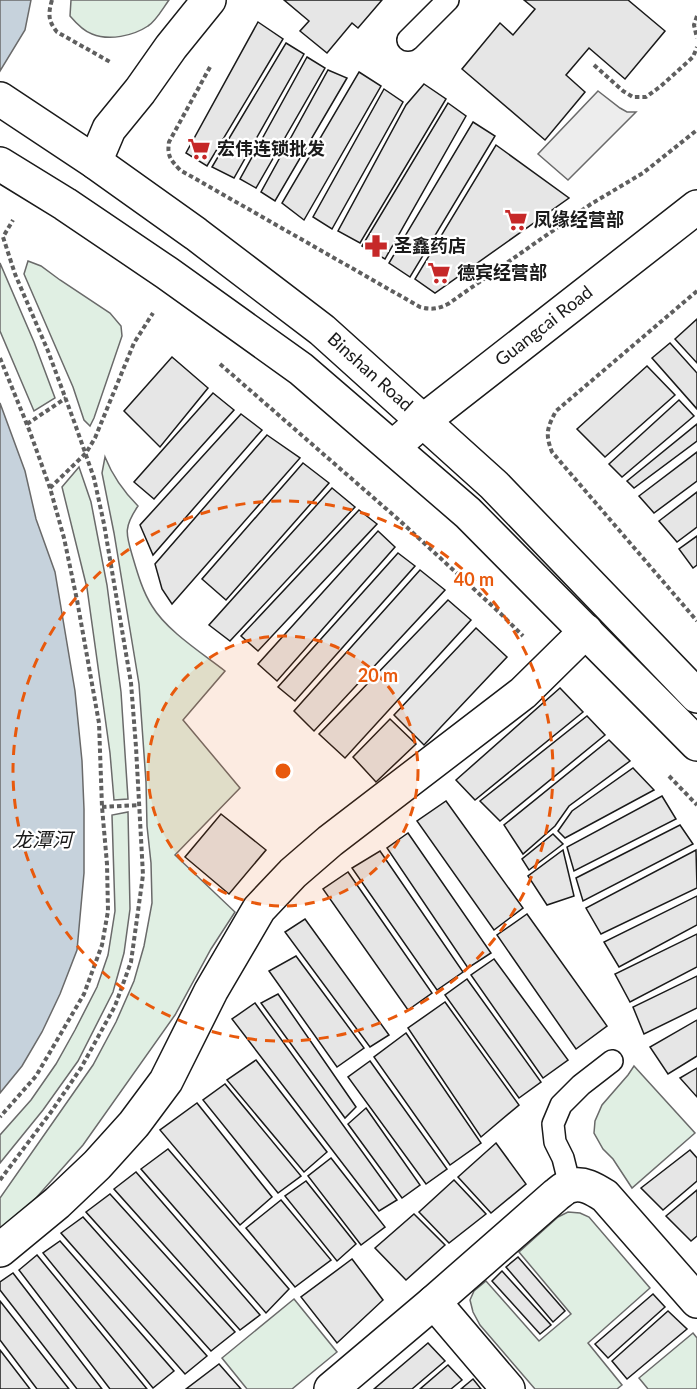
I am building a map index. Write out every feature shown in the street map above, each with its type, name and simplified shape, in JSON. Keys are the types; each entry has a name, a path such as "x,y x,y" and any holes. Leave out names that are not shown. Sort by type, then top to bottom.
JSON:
{"street":[{"path":"95,162 109,129 209,0"},
{"name":"Binshan Road","path":"0,99 95,162 196,234 322,330 494,485 697,696"},
{"path":"0,164 65,204 167,273 301,369 468,513 697,744"},
{"name":"Guangcai Road","path":"393,447 423,421 697,207"},
{"path":"0,1250 57,1203 97,1165 134,1124 166,1081 211,991 259,909 293,873 330,841 523,693 586,631"},
{"path":"331,1389 556,1195 570,1186 590,1187 605,1196 697,1301"},
{"path":"434,1302 508,1389"}],"lane":[{"path":"408,40 448,0"},
{"path":"570,1186 563,1158 555,1142 553,1124 561,1105 581,1085 612,1061"}],"path":[{"path":"52,0 49,16 51,25 57,32 109,62"},
{"path":"697,16 694,25 697,38"},
{"path":"594,66 615,85 633,97 646,97 693,57 697,47"},
{"path":"213,61 169,142 167,153 172,162 180,170 420,307 430,309 439,309 448,304 591,204 643,173 697,130"},
{"path":"0,1180 81,1068 115,1006 131,962 143,875 131,683 104,524 86,453 1,238 14,218"},
{"path":"697,291 556,411 548,427 547,440 552,452 697,621"},
{"path":"50,488 86,453 95,438 134,343 154,311 162,317"},
{"path":"0,358 50,488 64,538 77,600 99,723 108,911 102,945 84,994 36,1076 0,1117"},
{"path":"218,362 399,520 535,648 555,662"},
{"path":"27,424 66,398"},
{"path":"664,771 697,805"},
{"path":"102,807 139,805"}],"green space":[{"path":"71,0 169,0 157,18 142,30 128,35 106,37 86,31 70,16"},
{"path":"28,261 41,266 110,313 121,326 122,336 90,426 84,420 73,387 24,274"},
{"path":"0,263 55,398 34,411 0,331"},
{"path":"105,457 119,483 138,506 127,531 139,577 149,601 166,624 225,671 183,720 240,788 175,855 235,912 211,949 175,1015 83,1145 9,1225 0,1228 0,1198 93,1065 116,1022 134,981 144,946 152,903 139,684 102,473"},
{"path":"79,467 91,502 107,585 121,692 128,799 114,800 110,753 87,588 62,487"},
{"path":"128,812 130,909 124,953 113,992 78,1061 43,1110 0,1163 0,1135 31,1100 56,1064 97,987 108,955 115,911 112,815"},
{"path":"634,1066 695,1133 632,1188 594,1133 595,1121 602,1105"},
{"path":"568,1212 580,1213 589,1217 650,1288 588,1343 622,1385 617,1389 535,1389 480,1325 473,1312 470,1300 474,1291 486,1281 539,1341 571,1314 519,1252 558,1217"},
{"path":"294,1299 337,1352 292,1389 247,1389 222,1358"},
{"path":"693,1333 697,1338 697,1389 648,1389 639,1378"}],"shaded area":[{"path":"598,91 627,112 636,112 568,180 538,154"}],"water":[{"path":"0,0 31,0 25,30 0,71"},
{"name":"龙潭河","path":"0,403 25,471 36,519 55,572 75,691 82,761 84,873 77,950 42,1032 22,1066 0,1093"}],"building":[{"path":"284,0 382,0 358,28 352,23 327,53 300,31 309,21"},
{"path":"524,0 628,0 665,31 625,79 589,48 566,75 585,92 545,140 462,69 500,23 513,35 535,9"},
{"path":"258,22 283,39 207,166 186,153"},
{"path":"286,43 304,54 234,178 212,167"},
{"path":"307,57 325,68 256,188 240,179"},
{"path":"328,70 347,78 275,201 261,192"},
{"path":"359,72 381,86 304,220 282,203"},
{"path":"424,84 446,99 360,243 338,231 406,105"},
{"path":"384,89 403,102 332,229 313,217"},
{"path":"448,103 466,116 385,259 362,246"},
{"path":"473,122 495,136 410,277 389,263"},
{"path":"496,145 569,198 435,293 415,279"},
{"path":"697,319 697,363 675,339"},
{"path":"670,343 697,373 697,409 652,358"},
{"path":"172,357 208,388 160,447 124,411"},
{"path":"647,366 675,395 605,457 577,429"},
{"path":"213,393 234,410 154,499 134,482"},
{"path":"679,400 694,416 622,477 609,464"},
{"path":"241,414 262,430 153,555 140,525"},
{"path":"697,424 697,441 634,488 627,481"},
{"path":"267,435 300,458 172,604 162,589 155,564"},
{"path":"697,452 697,481 654,513 639,496"},
{"path":"303,463 329,483 226,600 202,579"},
{"path":"332,488 355,507 230,641 209,625"},
{"path":"697,492 697,527 677,542 659,521"},
{"path":"359,510 377,524 258,651 241,636"},
{"path":"378,531 395,547 277,681 258,664"},
{"path":"697,536 697,565 693,568 679,549"},
{"path":"398,553 415,566 295,701 278,687"},
{"path":"420,570 445,590 314,731 294,711"},
{"path":"448,600 471,620 345,758 319,734"},
{"path":"476,628 507,657 424,745 394,715"},
{"path":"560,688 583,712 475,800 456,780"},
{"path":"587,716 605,735 500,821 480,801"},
{"path":"390,719 416,744 376,782 353,757"},
{"path":"609,740 630,761 569,806 555,826 523,854 504,825"},
{"path":"633,768 654,790 565,838 558,831 572,811"},
{"path":"662,796 676,819 574,871 567,847"},
{"path":"446,801 523,908 494,930 417,821"},
{"path":"221,814 266,850 229,894 185,857"},
{"path":"680,825 693,844 583,901 576,878"},
{"path":"408,833 491,953 468,968 387,848"},
{"path":"553,834 563,844 529,870 522,859"},
{"path":"563,850 574,896 547,905 528,876"},
{"path":"696,850 697,888 601,934 586,908"},
{"path":"380,851 463,972 437,990 352,868"},
{"path":"348,872 432,993 408,1010 323,889"},
{"path":"697,896 697,925 619,967 604,942"},
{"path":"527,914 607,1026 576,1049 497,935"},
{"path":"305,919 389,1035 370,1047 285,932"},
{"path":"697,934 697,967 630,1002 615,974"},
{"path":"296,956 364,1048 337,1067 269,971"},
{"path":"494,959 568,1060 543,1078 471,975"},
{"path":"697,976 697,1008 644,1034 633,1007"},
{"path":"467,979 541,1082 519,1098 445,995"},
{"path":"278,994 356,1107 345,1118 261,1003"},
{"path":"445,1002 519,1105 481,1137 408,1028"},
{"path":"255,1003 397,1200 379,1211 232,1019"},
{"path":"697,1020 697,1056 668,1074 650,1047"},
{"path":"406,1033 481,1143 450,1165 374,1057"},
{"path":"256,1060 327,1152 304,1172 227,1080"},
{"path":"370,1061 447,1169 426,1184 348,1077"},
{"path":"697,1068 697,1097 680,1078"},
{"path":"225,1084 301,1176 278,1193 203,1100"},
{"path":"197,1103 272,1197 240,1225 160,1130"},
{"path":"366,1108 420,1185 402,1198 348,1124"},
{"path":"496,1143 526,1184 491,1213 458,1177"},
{"path":"168,1149 289,1289 266,1313 141,1169"},
{"path":"690,1150 697,1158 697,1181 663,1210 641,1188"},
{"path":"331,1158 385,1227 361,1245 308,1176"},
{"path":"136,1172 260,1315 240,1330 114,1189"},
{"path":"454,1180 486,1214 449,1243 419,1212"},
{"path":"306,1181 356,1244 337,1261 285,1196"},
{"path":"697,1190 697,1236 691,1241 666,1216"},
{"path":"110,1194 235,1332 211,1351 86,1212"},
{"path":"281,1200 331,1260 295,1287 246,1228"},
{"path":"414,1214 445,1245 406,1280 375,1248"},
{"path":"83,1217 207,1356 185,1374 61,1233"},
{"path":"60,1241 174,1371 153,1388 43,1253"},
{"path":"37,1255 147,1389 110,1389 19,1270"},
{"path":"518,1257 565,1311 553,1322 506,1267"},
{"path":"352,1259 383,1300 337,1343 301,1297"},
{"path":"502,1271 551,1325 540,1334 492,1281"},
{"path":"13,1273 102,1389 77,1389 0,1290 0,1282"},
{"path":"653,1294 665,1307 608,1358 595,1344"},
{"path":"0,1301 69,1389 37,1389 0,1340"},
{"path":"668,1311 687,1329 627,1379 612,1361"},
{"path":"428,1343 445,1361 412,1389 374,1389"},
{"path":"0,1350 30,1389 0,1389"},
{"path":"219,1364 241,1389 186,1389"},
{"path":"448,1365 462,1380 451,1389 420,1389"},
{"path":"473,1379 481,1389 461,1389"}],"place":[{"name":"宏伟连锁批发","path":"199,149"},
{"name":"凤缘经营部","path":"516,220"},
{"name":"圣鑫药店","path":"376,246"},
{"name":"德宾经营部","path":"439,273"}]}
